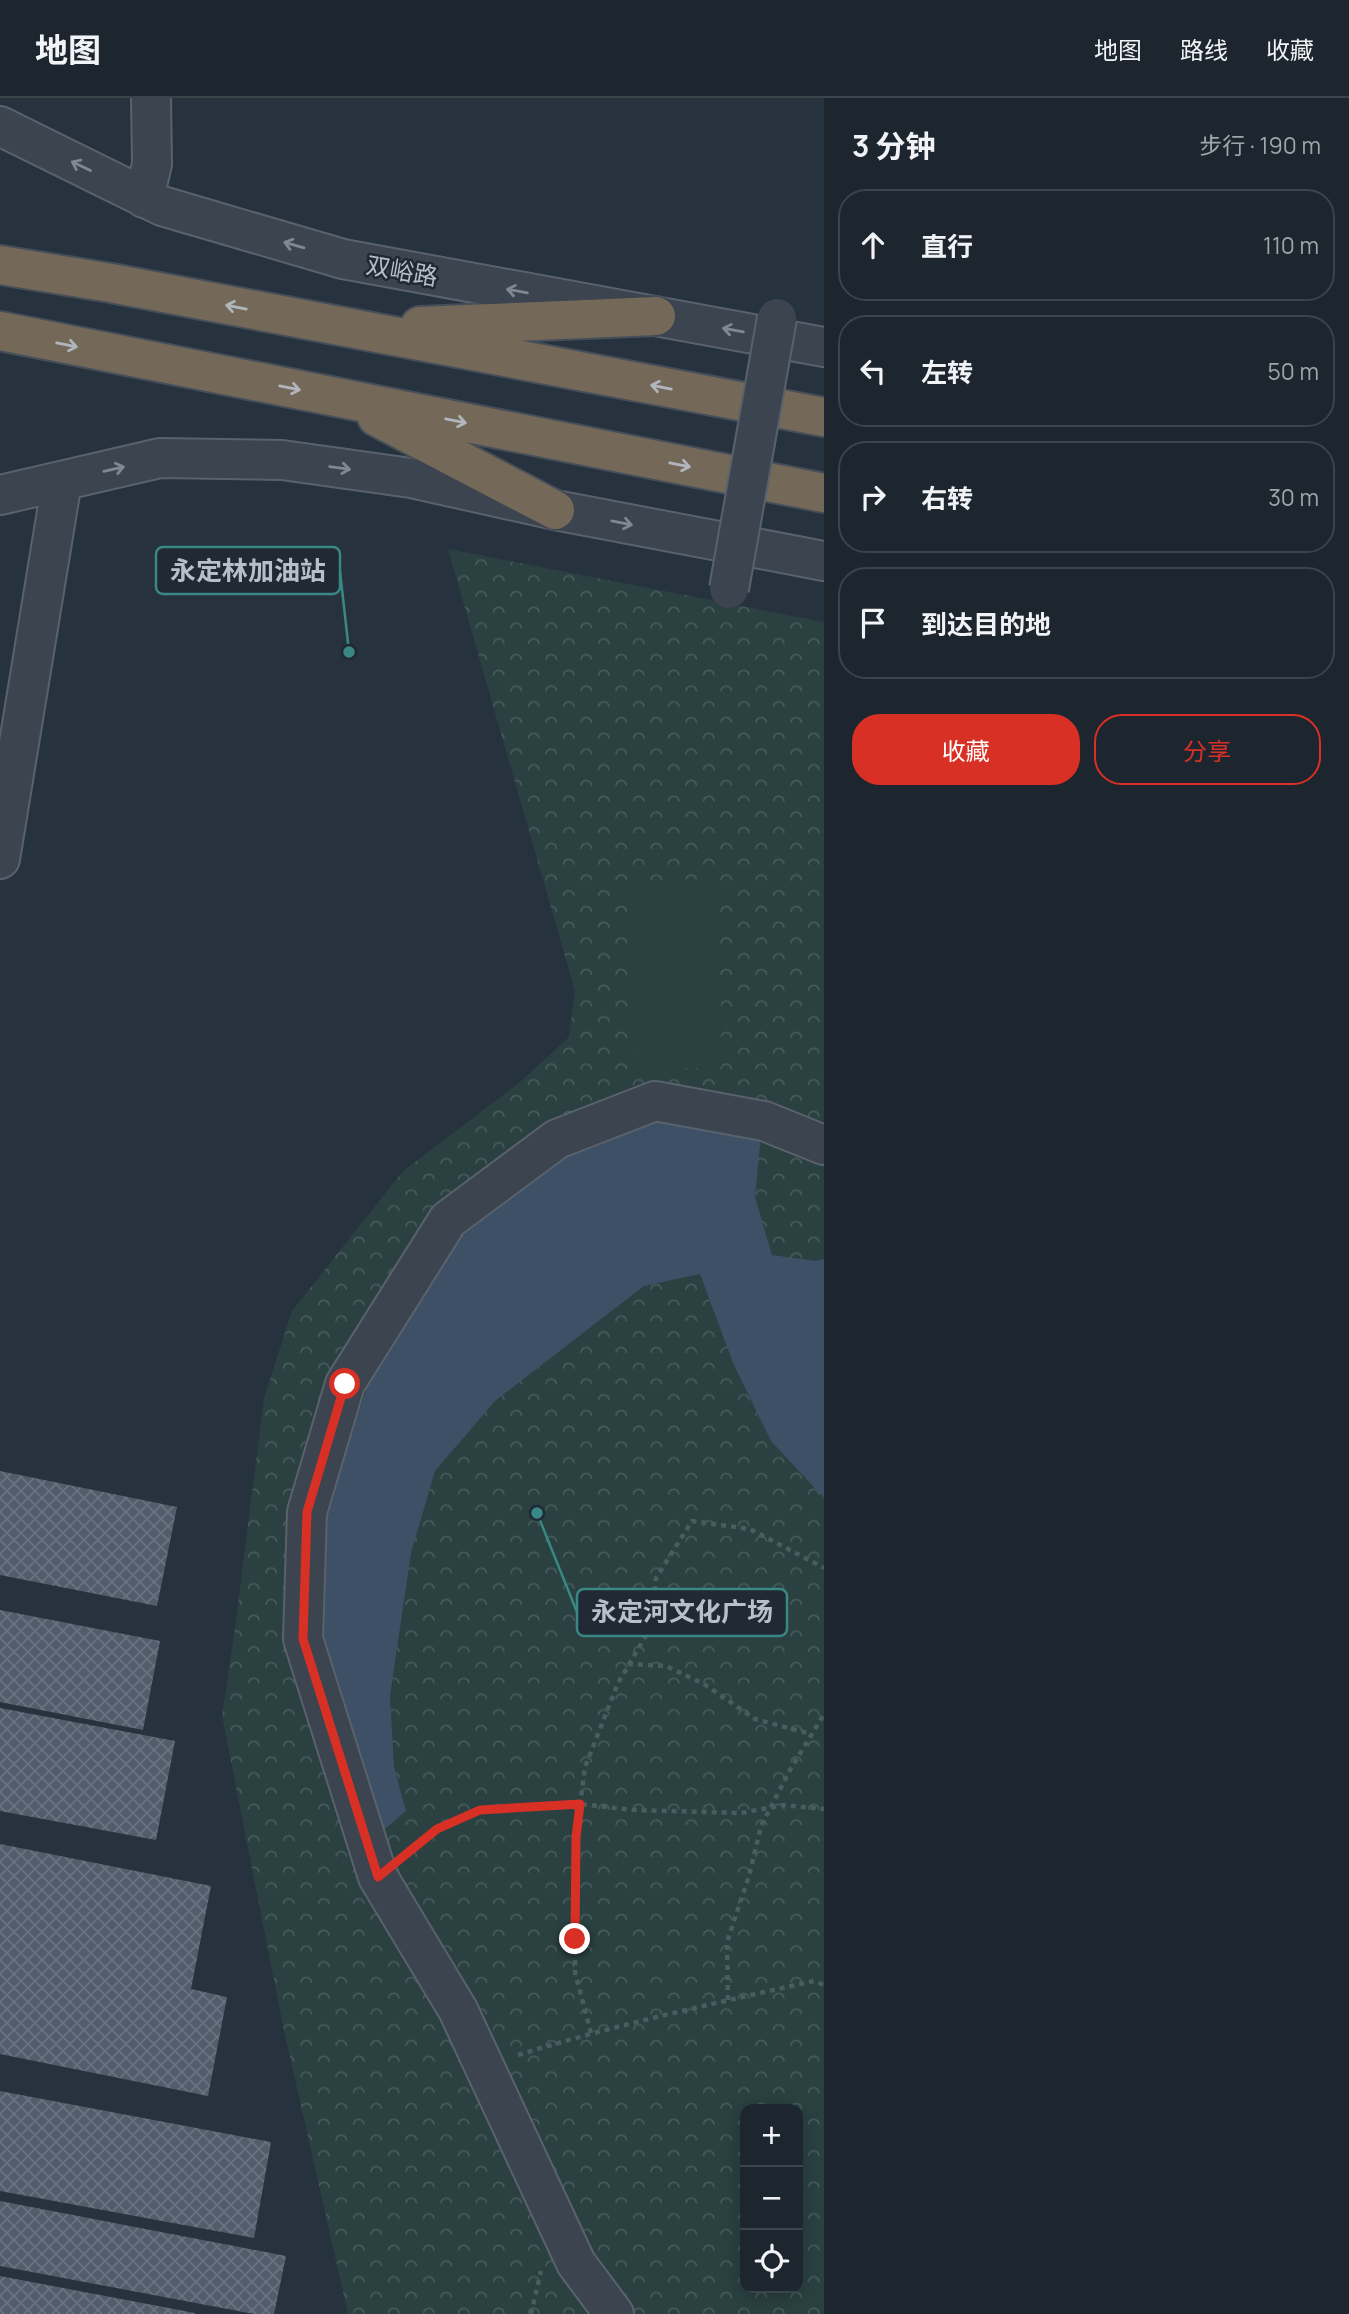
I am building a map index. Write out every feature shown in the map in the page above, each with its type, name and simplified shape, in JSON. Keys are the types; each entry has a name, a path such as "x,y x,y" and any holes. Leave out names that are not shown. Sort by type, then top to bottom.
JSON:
{"highway":[{"path":"0,244 111,284"},
{"path":"0,265 824,417"},
{"path":"351,328 656,316"},
{"path":"0,331 824,493"},
{"path":"341,398 555,510"}],"street":[{"path":"144,198 152,164 151,98"},
{"name":"双峪路","path":"0,126 162,206 343,259 824,347"},
{"path":"729,589 778,318"},
{"path":"0,495 160,458 282,460 411,478 555,510 824,561"},
{"path":"0,859 62,481"},
{"path":"614,2314 576,2263 458,2010 378,1877 303,1639 307,1512 345,1384 448,1220 556,1139 655,1101 764,1121 824,1146"}],"path":[{"path":"591,2033 575,1972 576,1837 585,1767 618,1683 650,1628 656,1578 692,1521 750,1529 824,1568"},
{"path":"628,1664 666,1666 704,1684 755,1719 811,1734"},
{"path":"728,2000 727,1942 750,1876 761,1826 824,1714"},
{"path":"378,1877 437,1829 480,1810 580,1804 633,1810 741,1813 784,1805 824,1809"},
{"path":"484,2066 591,2033 728,2000 814,1981 824,1985"}],"green space":[{"path":"448,549 824,622 824,2314 348,2314 283,2026 222,1716 264,1398 292,1311 403,1171 519,1083 569,1037 575,991"},
{"path":"718,879 722,1067 634,1070 626,881"}],"water":[{"path":"658,1118 761,1135 755,1197 772,1255 816,1261 824,1259 824,1498 771,1441 733,1363 700,1274 644,1286 495,1401 435,1471 411,1553 390,1696 394,1767 406,1811 380,1833 319,1637 325,1507 374,1368 463,1235 571,1154"}],"building":[{"path":"0,1471 177,1507 157,1606 0,1575"},
{"path":"0,1610 160,1641 143,1730 0,1702"},
{"path":"0,1708 175,1741 156,1840 0,1811"},
{"path":"0,1844 211,1886 191,1989 227,1997 208,2096 0,2054"},
{"path":"0,2091 271,2142 254,2238 0,2191"},
{"path":"0,2201 286,2256 274,2314 254,2314 0,2266"},
{"path":"0,2276 195,2313 195,2314 0,2314"}],"place":[{"name":"永定林加油站","path":"349,652"},
{"name":"永定河文化广场","path":"537,1513"}],"route":[{"path":"345,1384 307,1512 303,1639 378,1877 437,1829 480,1810 580,1804 576,1837 575,1939"}]}
